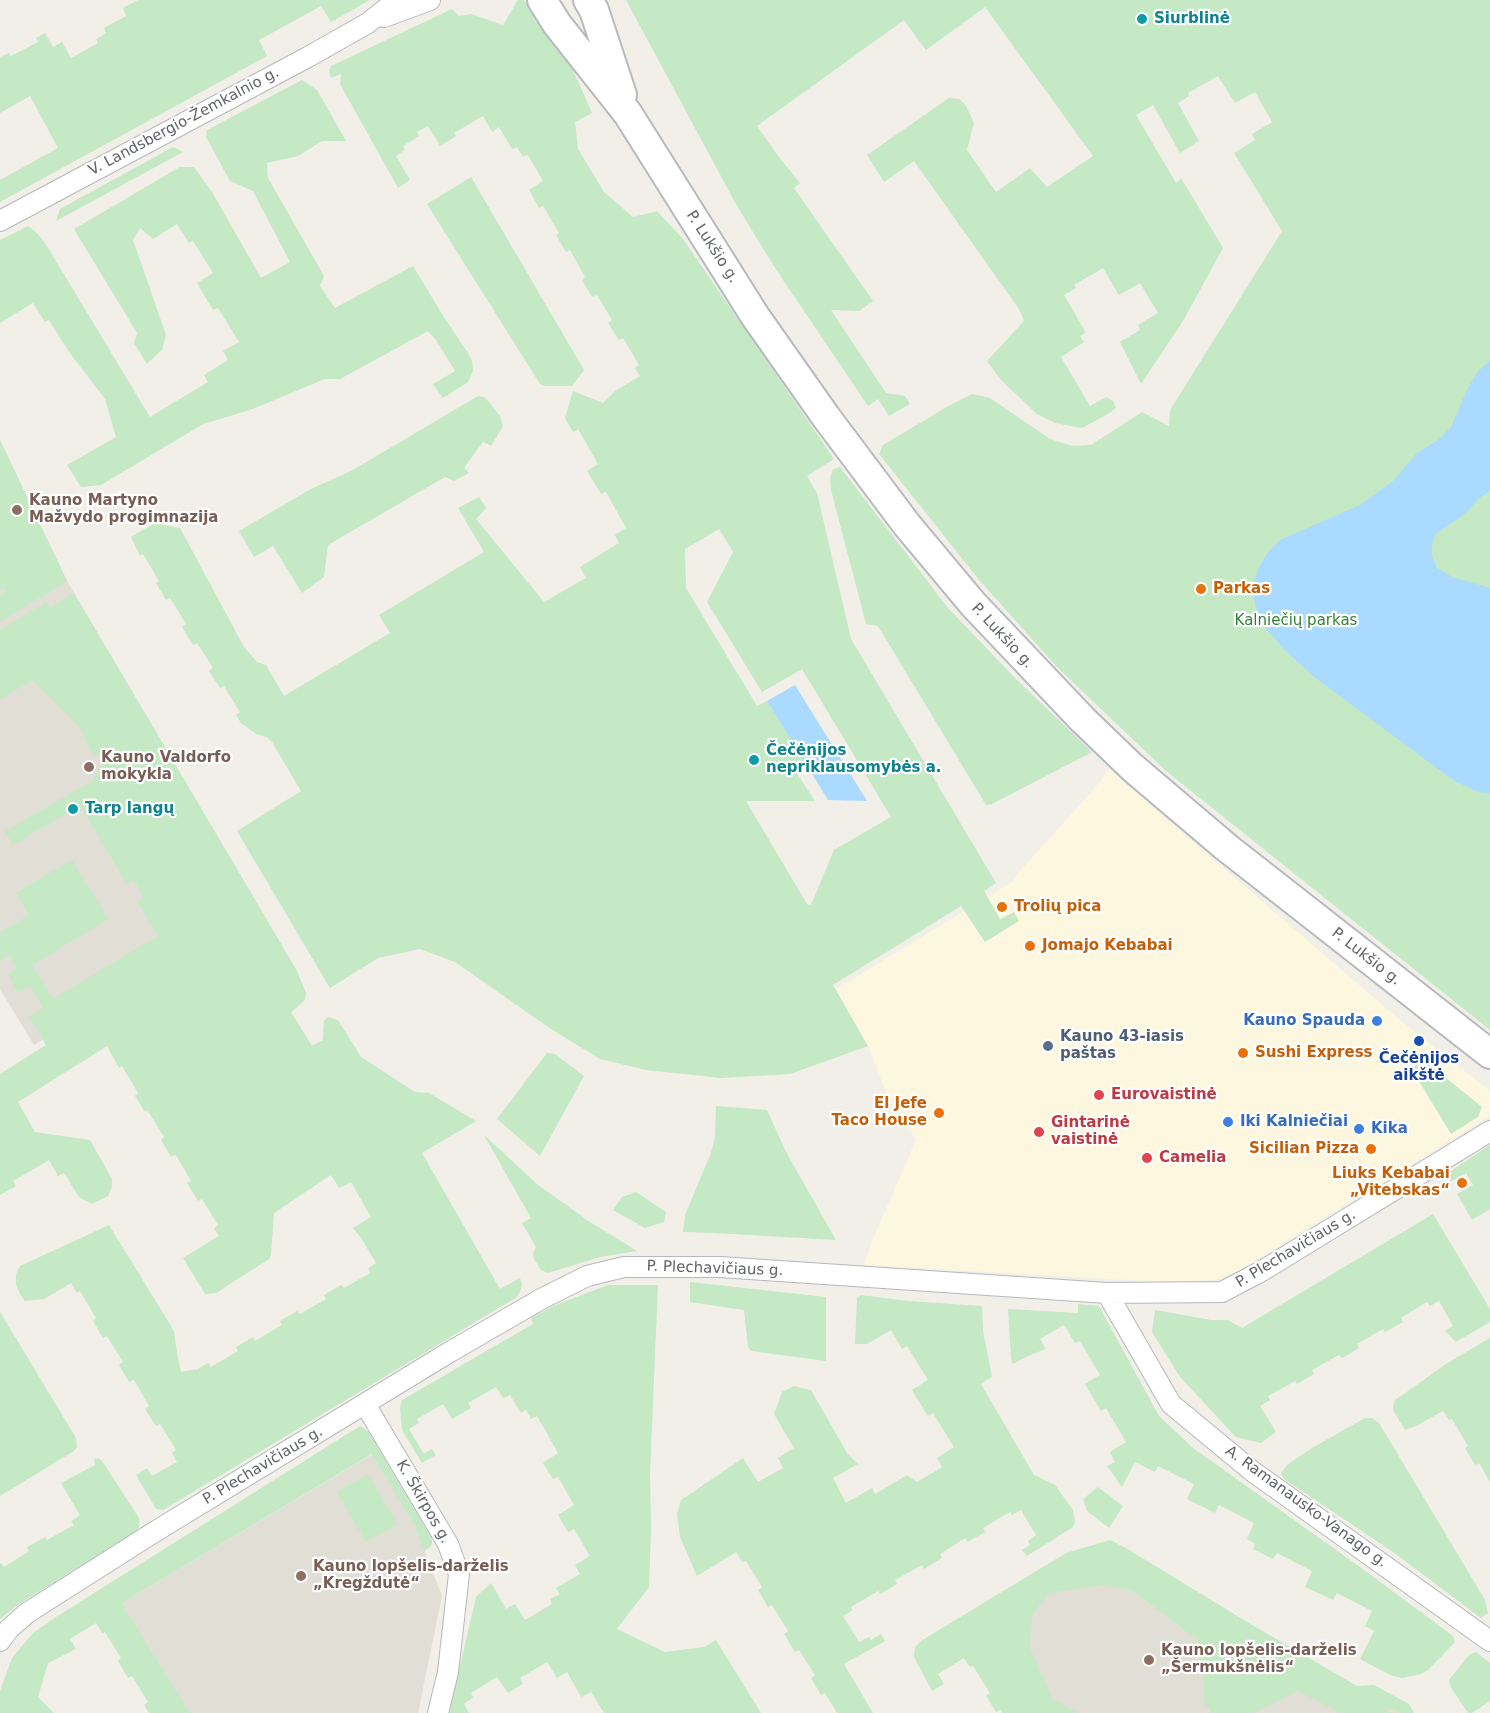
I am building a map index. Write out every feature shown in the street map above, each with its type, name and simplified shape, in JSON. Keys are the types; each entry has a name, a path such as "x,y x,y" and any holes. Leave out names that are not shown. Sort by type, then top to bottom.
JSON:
{"main road":[{"name":"P. Lukšio g.","path":"542,0 557,24 628,114 755,316 826,417 907,525 980,612 1083,720 1133,768 1226,847 1490,1054"},
{"name":"P. Lukšio g.","path":"588,0 594,10 628,114"}],"street":[{"name":"V. Landsbergio-Žemkalnio g.","path":"0,221 308,57 368,23 397,0"},
{"name":"V. Landsbergio-Žemkalnio g.","path":"368,23 430,0"},
{"name":"P. Plechavičiaus g.","path":"0,1641 9,1629 27,1613 156,1532 543,1298 587,1276 624,1267 720,1267 1107,1293 1222,1292 1262,1271 1490,1131"},
{"name":"A. Ramanausko-Vanago g.","path":"1107,1293 1171,1404 1252,1471 1490,1641"},
{"name":"K. Škirpos g.","path":"365,1404 448,1544 459,1574 448,1672 438,1713"}],"shaded area":[{"name":"Kauno Valdorfo mokykla","path":"0,440 67,581 297,971 101,1003 34,1045 0,989"},
{"path":"1109,769 1395,1016 1490,1091 1490,1116 1238,1271 1219,1279 1183,1283 864,1265 916,1140 886,1092 868,1046 835,990 1012,882"},
{"name":"Kauno lopšelis-darželis „Kregždutė“","path":"373,1454 415,1526 442,1596 418,1713 190,1713 122,1603"},
{"name":"Kauno lopšelis-darželis „Šermukšnėlis“","path":"1104,1547 1363,1698 1399,1713 1033,1713 978,1622"}],"green space":[{"path":"138,0 370,0 331,22 321,6 259,40 267,56 0,202 0,180 58,148 30,96 0,113 0,57 9,53 11,56 38,42 36,38 45,33 53,47 62,42 71,58 98,43 96,39 106,33 104,28 126,16 123,8"},
{"path":"518,0 524,0 538,15 570,63 592,113 575,122 578,149 604,192 633,217 657,211 683,239 834,459 807,476 817,493 851,639 996,883 984,891 1000,919 1014,912 1019,921 985,942 961,906 833,985 868,1046 790,1074 721,1078 646,1070 600,1059 551,1029 455,962 420,949 378,958 330,988 237,831 301,791 272,742 241,723 236,715 240,712 224,686 220,688 209,671 213,668 197,643 193,645 182,627 186,624 170,598 166,600 156,583 159,581 143,554 140,556 131,537 155,523 180,528 244,647 257,662 266,665 284,696 390,633 379,615 484,552 458,508 479,497 486,508 476,519 544,602 586,578 580,567 619,543 615,535 626,528 606,492 601,494 587,471 598,464 578,429 573,432 565,418 573,391 603,403 615,391 640,376 635,368 639,365 623,338 619,340 608,323 612,320 597,295 592,297 582,280 585,277 570,250 566,252 556,235 559,233 543,206 539,208 529,190 543,181 528,155 523,157 517,147 512,149 499,127 492,132 483,116 454,133 456,136 440,146 428,126 417,132 419,136 403,146 405,150 396,156 410,180 398,188 340,84 341,74 331,78 329,71 331,66 452,9 459,16 471,14 503,25","holes":["719,529 733,552 707,602 762,692 802,669 891,817 834,850 811,905 807,904 746,801 815,801 798,775 807,765 767,701 757,706 686,588 685,549"]},
{"name":"Kalniečių parkas","path":"626,0 1490,0 1490,1030 1166,771 1058,668 980,581 879,454 883,445 972,394 990,398 1050,439 1073,446 1091,445 1142,412 1169,426 1170,410 1282,231 1234,153 1255,140 1252,134 1272,122 1255,92 1235,103 1218,76 1188,93 1189,96 1178,103 1199,141 1180,153 1153,105 1136,115 1176,183 1181,178 1223,248 1183,321 1141,384 1120,342 1140,330 1138,325 1158,313 1140,283 1119,295 1103,268 1074,285 1076,288 1064,295 1086,333 1080,336 1084,342 1061,357 1090,406 1106,397 1113,401 1116,408 1082,428 1055,423 1037,414 1002,381 987,361 1024,321 1019,309 914,161 884,182 867,155 949,98 960,99 966,106 974,123 967,150 996,192 1030,168 1047,187 1093,156 985,7 926,50 904,20 757,126 800,183 794,188 873,301 859,311 831,310 886,393 905,396 910,404 889,416 878,399 868,406 777,271 737,206"},
{"path":"302,80 317,90 346,141 322,141 298,156 267,163 268,178 324,276 320,286 335,308 413,266 472,361 473,371 468,382 443,398 433,384 455,371 428,331 340,379 325,379 250,410 203,424 101,485 81,487 67,465 116,437 105,399 69,352 49,320 45,322 33,303 0,323 0,240 28,226 36,232 45,243 150,417 208,382 204,375 228,360 223,351 239,342 218,308 213,310 197,283 213,273 193,241 189,243 177,224 153,239 140,228 133,240 166,335 162,350 147,364 134,343 137,333 74,229 180,167 194,167 212,192 261,278 290,262 253,191 230,181 206,137 207,130"},
{"path":"173,147 183,152 56,221 60,209"},
{"path":"471,177 584,370 572,386 540,384 427,204"},
{"path":"478,396 484,397 490,403 500,416 503,426 491,446 483,442 464,468 469,473 454,481 445,477 328,545 324,577 302,593 273,546 254,557 239,531 309,490 351,471"},
{"name":"Kauno Martyno Mažvydo progimnazija","path":"0,440 67,581 0,622 0,595 6,591 4,588 0,590"},
{"path":"840,467 948,608 1016,679 1092,752 986,805 878,626 866,624 831,490 830,478 833,469"},
{"path":"74,593 297,971 306,993 305,1000 291,1012 312,1046 323,1040 324,1021 328,1017 338,1020 361,1057 415,1092 429,1093 476,1121 422,1153 500,1289 520,1278 522,1284 517,1297 163,1510 156,1509 136,1475 147,1468 152,1476 177,1462 172,1453 176,1450 160,1424 156,1426 145,1409 149,1406 134,1380 129,1382 119,1365 123,1362 107,1336 103,1338 93,1321 96,1318 80,1291 77,1293 71,1283 44,1299 25,1301 16,1285 16,1274 20,1266 109,1225 174,1331 181,1372 198,1369 208,1363 211,1367 238,1351 236,1347 253,1337 255,1341 282,1325 280,1321 297,1311 300,1314 326,1299 324,1295 341,1285 344,1288 370,1273 368,1268 376,1263 353,1228 371,1217 351,1182 339,1188 331,1175 274,1213 269,1259 216,1293 205,1294 183,1258 219,1236 214,1228 218,1225 202,1199 198,1201 187,1183 191,1181 176,1155 171,1157 161,1140 164,1137 148,1111 145,1112 135,1096 138,1093 122,1066 119,1068 107,1046 18,1102 35,1132 90,1140 112,1179 112,1187 108,1196 92,1204 79,1197 64,1173 58,1176 49,1160 13,1181 16,1186 0,1195 0,1074 46,1045 29,1017 43,1008 30,986 18,993 8,974 17,968 9,955 0,961 0,933 29,915 16,893 72,860 108,919 32,965 53,999 158,936 137,901 144,898 134,880 127,884 80,805 13,845 5,831 93,781 103,758 90,751 81,729 33,680 0,699 0,630 46,602 50,608"},
{"path":"547,1053 555,1054 584,1076 540,1156 497,1119"},
{"path":"1425,1061 1482,1107 1478,1117 1451,1134 1411,1068"},
{"path":"716,1106 767,1110 786,1152 836,1240 683,1232 685,1215 711,1153 715,1137"},
{"path":"484,1135 538,1185 590,1222 637,1251 600,1257 548,1273 541,1270 534,1259 533,1253 536,1247 522,1223 531,1218"},
{"path":"1490,1145 1490,1209 1472,1220 1457,1194 1473,1185 1466,1173 1450,1182 1448,1173"},
{"path":"636,1192 666,1212 664,1222 645,1228 613,1210 622,1197"},
{"path":"1433,1214 1490,1309 1490,1322 1456,1342 1445,1331 1453,1326 1439,1301 1430,1306 1427,1302 1401,1318 1403,1322 1385,1332 1383,1329 1357,1344 1359,1348 1342,1358 1339,1355 1312,1370 1314,1374 1297,1384 1295,1381 1268,1396 1270,1400 1260,1406 1276,1432 1261,1443 1236,1437 1180,1377 1152,1332 1155,1310 1211,1320 1228,1320 1242,1328"},
{"path":"690,1282 826,1297 826,1361 751,1351 748,1346 744,1310 690,1302"},
{"path":"608,1285 658,1285 650,1473 649,1587 617,1629 665,1652 704,1647 716,1640 761,1713 604,1713 591,1692 581,1697 567,1672 557,1678 547,1662 520,1678 523,1684 508,1693 497,1677 471,1693 473,1697 464,1704 469,1713 449,1713 476,1597 491,1583 506,1609 515,1604 525,1620 552,1604 550,1599 560,1594 556,1588 580,1574 575,1565 590,1556 574,1529 568,1532 558,1515 574,1505 558,1477 553,1479 543,1463 558,1453 537,1416 531,1419 526,1410 521,1413 510,1395 503,1398 496,1387 468,1403 471,1408 452,1419 443,1404 417,1419 419,1423 409,1429 424,1454 432,1449 436,1455 422,1463 402,1430 400,1408 402,1400 533,1324 531,1318 553,1306"},
{"path":"861,1295 982,1306 983,1331 992,1377 981,1384 1034,1475 1055,1485 1073,1510 1075,1522 1073,1527 1027,1556 1022,1550 1030,1545 1028,1541 1036,1535 1021,1510 1012,1515 1010,1512 983,1528 985,1532 968,1542 965,1538 940,1554 942,1558 924,1569 922,1565 895,1580 897,1584 880,1594 878,1591 851,1607 853,1610 843,1616 859,1642 869,1637 871,1640 881,1634 885,1641 844,1664 873,1713 837,1713 825,1693 821,1695 811,1678 815,1675 799,1650 795,1652 784,1634 788,1631 772,1605 768,1607 758,1590 762,1587 746,1561 742,1562 736,1552 697,1576 680,1537 677,1514 681,1500 743,1458 758,1482 783,1468 778,1458 794,1448 774,1414 782,1392 794,1386 811,1390 847,1453 858,1464 833,1478 846,1503 872,1488 875,1494 907,1475 917,1482 942,1467 937,1458 954,1447 933,1413 928,1416 912,1390 928,1380 907,1346 902,1349 891,1330 867,1344 855,1344 857,1298"},
{"path":"1078,1304 1099,1306 1159,1416 1193,1448 1453,1636 1455,1642 1428,1670 1402,1678 1390,1675 1360,1659 1374,1631 1365,1626 1372,1611 1337,1593 1333,1600 1305,1587 1312,1571 1277,1553 1273,1559 1253,1549 1255,1544 1247,1539 1254,1523 1219,1505 1215,1513 1187,1499 1194,1484 1158,1466 1155,1472 1135,1462 1122,1487 1107,1466 1115,1462 1110,1452 1126,1442 1106,1408 1101,1411 1085,1384 1100,1375 1080,1341 1075,1343 1064,1325 1040,1339 1046,1349 1013,1364 1011,1359 1008,1309 1078,1313"},
{"path":"0,1312 76,1438 77,1447 0,1496"},
{"path":"1490,1338 1490,1482 1479,1463 1475,1465 1465,1448 1468,1446 1452,1419 1449,1420 1443,1411 1405,1430 1393,1410 1394,1401 1446,1364"},
{"path":"1365,1418 1372,1418 1379,1423 1485,1600 1488,1613 1481,1618 1393,1552 1284,1479 1281,1473 1287,1465"},
{"path":"360,1426 368,1431 432,1539 430,1547 424,1551 415,1526 372,1454 122,1603 190,1713 149,1713 144,1705 148,1702 132,1676 128,1678 118,1661 121,1658 105,1632 102,1633 96,1623 70,1639 76,1649 48,1663 38,1697 54,1713 0,1713 0,1691 12,1658 33,1633"},
{"path":"98,1458 139,1518 139,1527 136,1532 19,1604 0,1619 0,1564 4,1567 29,1551 27,1547 45,1537 47,1540 74,1525 71,1521 80,1515 61,1483 95,1465 94,1459"},
{"path":"368,1474 397,1524 366,1542 337,1492"},
{"path":"1098,1487 1123,1506 1109,1528 1087,1511 1083,1499"},
{"path":"1110,1540 1357,1686 1374,1685 1409,1704 1414,1713 1399,1713 1386,1708 1390,1713 1339,1713 1298,1691 1253,1713 1212,1713 1204,1702 1204,1683 1198,1640 1133,1591 1104,1585 1048,1593 1032,1616 1030,1648 1053,1700 1079,1713 1002,1713 1000,1710 996,1712 986,1696 990,1693 973,1666 970,1667 964,1658 938,1674 944,1684 932,1691 914,1657 915,1647 921,1641 1066,1553"},
{"path":"1476,1652 1490,1663 1490,1701 1472,1713 1468,1713 1450,1686 1449,1680 1469,1655"}],"water":[{"path":"1490,361 1490,491 1479,498 1466,513 1436,534 1432,544 1432,556 1437,568 1452,577 1490,588 1490,793 1478,792 1453,780 1313,676 1265,628 1256,608 1252,586 1268,552 1280,540 1360,505 1393,481 1417,453 1438,440 1451,427 1477,372"},
{"path":"795,685 867,801 828,800 767,701"}],"place":[{"name":"Siurblinė","path":"1142,19"},
{"name":"Kauno Martyno Mažvydo progimnazija","path":"17,510"},
{"name":"Parkas","path":"1201,589"},
{"name":"Čečėnijos nepriklausomybės a.","path":"754,760"},
{"name":"Kauno Valdorfo mokykla","path":"89,767"},
{"name":"Tarp langų","path":"73,809"},
{"name":"Trolių pica","path":"1002,907"},
{"name":"Jomajo Kebabai","path":"1030,946"},
{"name":"Kauno Spauda","path":"1377,1021"},
{"name":"Čečėnijos aikštė","path":"1419,1041"},
{"name":"Kauno 43-iasis paštas","path":"1048,1046"},
{"name":"Sushi Express","path":"1243,1053"},
{"name":"Eurovaistinė","path":"1099,1095"},
{"name":"El Jefe Taco House","path":"939,1113"},
{"name":"Iki Kalniečiai","path":"1228,1122"},
{"name":"Kika","path":"1359,1129"},
{"name":"Gintarinė vaistinė","path":"1039,1132"},
{"name":"Sicilian Pizza","path":"1371,1149"},
{"name":"Camelia","path":"1147,1158"},
{"name":"Liuks Kebabai „Vitebskas“","path":"1462,1183"},
{"name":"Kauno lopšelis-darželis „Kregždutė“","path":"301,1576"},
{"name":"Kauno lopšelis-darželis „Šermukšnėlis“","path":"1149,1660"}]}
